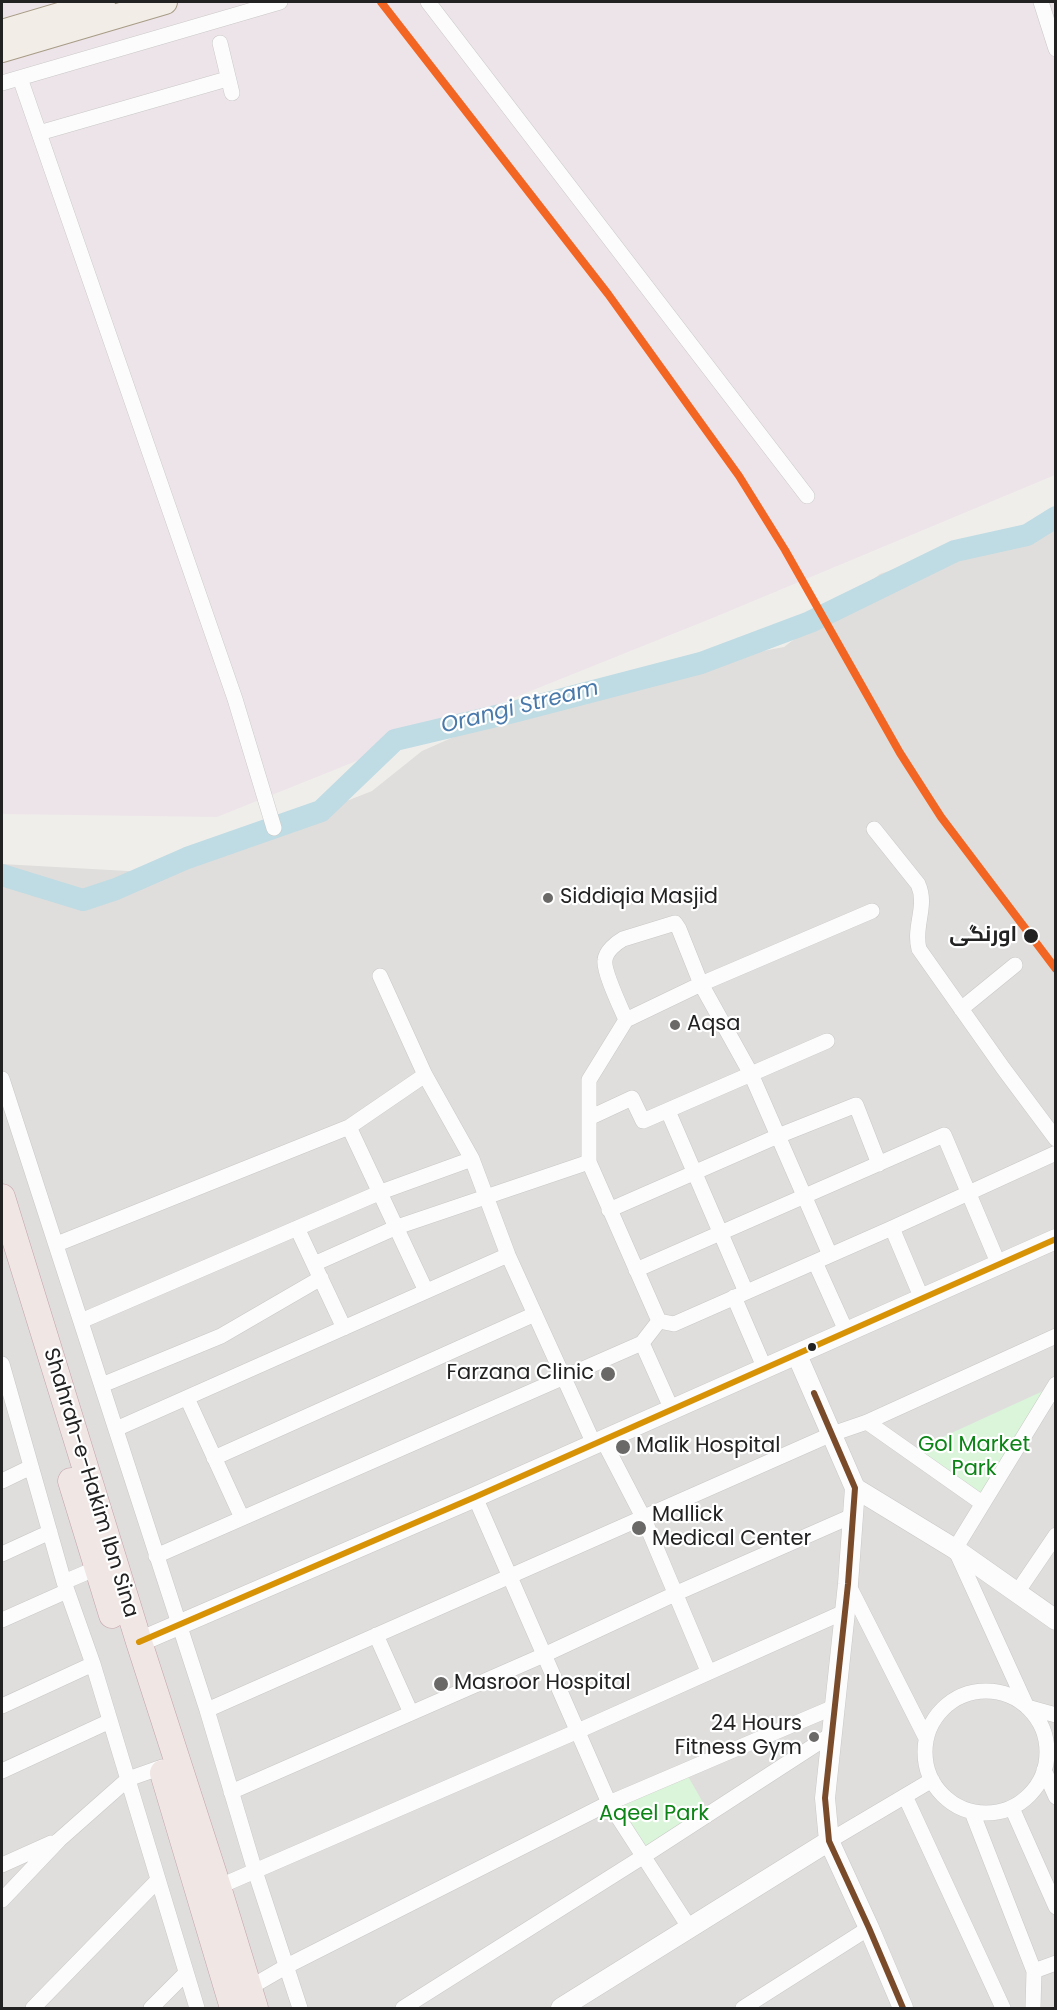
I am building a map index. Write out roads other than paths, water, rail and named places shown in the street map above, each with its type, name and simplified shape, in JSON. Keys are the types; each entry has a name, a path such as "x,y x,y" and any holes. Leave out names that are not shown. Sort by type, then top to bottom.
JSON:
{"highway":[{"name":"Shahrah-e-Hakim Ibn Sina","path":"2,1197 139,1642 252,1998"},
{"name":"Shahrah-e-Hakim Ibn Sina","path":"2,1254 97,1568 162,1767 233,2008"}],"main road":[{"path":"2,32 103,2"},
{"path":"2,50 165,2"}],"street":[{"path":"2,83 280,2"},
{"path":"428,2 807,496"},
{"path":"1041,2 1056,49"},
{"path":"39,133 230,86 220,43"},
{"path":"20,78 235,699 274,828"},
{"path":"874,829 918,884 923,894 916,938 919,949 1056,1139"},
{"path":"658,1321 589,1162 589,1080 626,1020 701,984 872,911"},
{"path":"626,1020 605,967 604,961 607,954 616,943 623,939 675,923 701,984 751,1074 830,1255"},
{"path":"961,1009 1015,965"},
{"path":"380,976 425,1075 472,1159 508,1254 564,1377 644,1519 708,1671"},
{"path":"588,1118 632,1098 642,1121 827,1041"},
{"path":"57,1244 349,1126 425,1075"},
{"path":"2,1079 207,1710 255,1871 300,2008"},
{"path":"609,1210 778,1136 856,1105 879,1164"},
{"path":"668,1110 721,1233 765,1369"},
{"path":"349,1126 426,1291"},
{"path":"636,1270 944,1135 999,1264"},
{"path":"658,1321 674,1324 1056,1154"},
{"path":"81,1320 381,1192 472,1159"},
{"path":"102,1385 221,1336 317,1271 397,1227 589,1162"},
{"path":"297,1228 344,1328"},
{"path":"892,1228 922,1299"},
{"path":"139,1642 475,1497 1056,1239"},
{"path":"116,1429 508,1254"},
{"path":"815,1262 847,1333"},
{"path":"214,1458 535,1314"},
{"path":"156,1556 642,1343 658,1321"},
{"path":"207,1710 510,1575 644,1519 832,1434 867,1422 1056,1336"},
{"path":"642,1343 672,1410"},
{"path":"797,1355 855,1488 848,1584 825,1798 829,1841 869,1928 901,2008"},
{"path":"2,1364 7,1402 31,1467 66,1586 93,1664 197,2008"},
{"path":"955,1549 1056,1384"},
{"path":"187,1398 242,1518"},
{"path":"867,1422 982,1503"},
{"path":"2,1481 31,1467"},
{"path":"855,1488 955,1549 1056,1620"},
{"path":"475,1497 609,1803 689,1927"},
{"path":"231,1792 544,1655 676,1593 852,1516"},
{"path":"2,1554 50,1532"},
{"path":"1016,1594 1056,1534"},
{"path":"955,1549 1027,1707 1050,1736 1044,1770 1039,1782 1026,1799 1012,1808 989,1813 972,1812 952,1803 939,1792 925,1760 926,1738 937,1714 953,1700 972,1692 987,1690 1008,1695 1027,1707 1056,1715"},
{"path":"2,1620 97,1568"},
{"path":"848,1584 926,1738"},
{"path":"218,1887 578,1731 844,1612"},
{"path":"376,1635 411,1713"},
{"path":"2,1706 93,1664"},
{"path":"252,1998 286,1966 609,1803 834,1707"},
{"path":"2,1771 110,1721"},
{"path":"403,2008 832,1734"},
{"path":"2,1900 59,1840 128,1779 162,1767"},
{"path":"1044,1770 1056,1797"},
{"path":"561,2008 689,1927 932,1780"},
{"path":"905,1796 1003,2008"},
{"path":"1012,1808 1056,1907"},
{"path":"972,1812 1034,1971 1033,2008"},
{"path":"2,1865 59,1840"},
{"path":"33,2008 158,1880"},
{"path":"743,2008 869,1928"},
{"path":"1034,1971 1056,1963"},
{"path":"151,2008 186,1973"}],"waterway":[{"name":"Orangi Stream","path":"2,875 83,900 116,889 187,858 321,811 395,740 701,663 810,622 955,551 1027,535 1056,517"}],"place":[{"name":"Siddiqia Masjid","path":"548,898"},
{"name":"اورنگی","path":"1031,936"},
{"name":"Aqsa","path":"675,1025"},
{"name":"Farzana Clinic","path":"608,1374"},
{"name":"Malik Hospital","path":"623,1447"},
{"name":"Mallick Medical Center","path":"639,1528"},
{"name":"Masroor Hospital","path":"441,1684"},
{"name":"24 Hours Fitness Gym","path":"814,1737"}],"park label":[{"name":"Gol Market Park","path":"974,1458"},
{"name":"Aqeel Park","path":"654,1815"}]}
